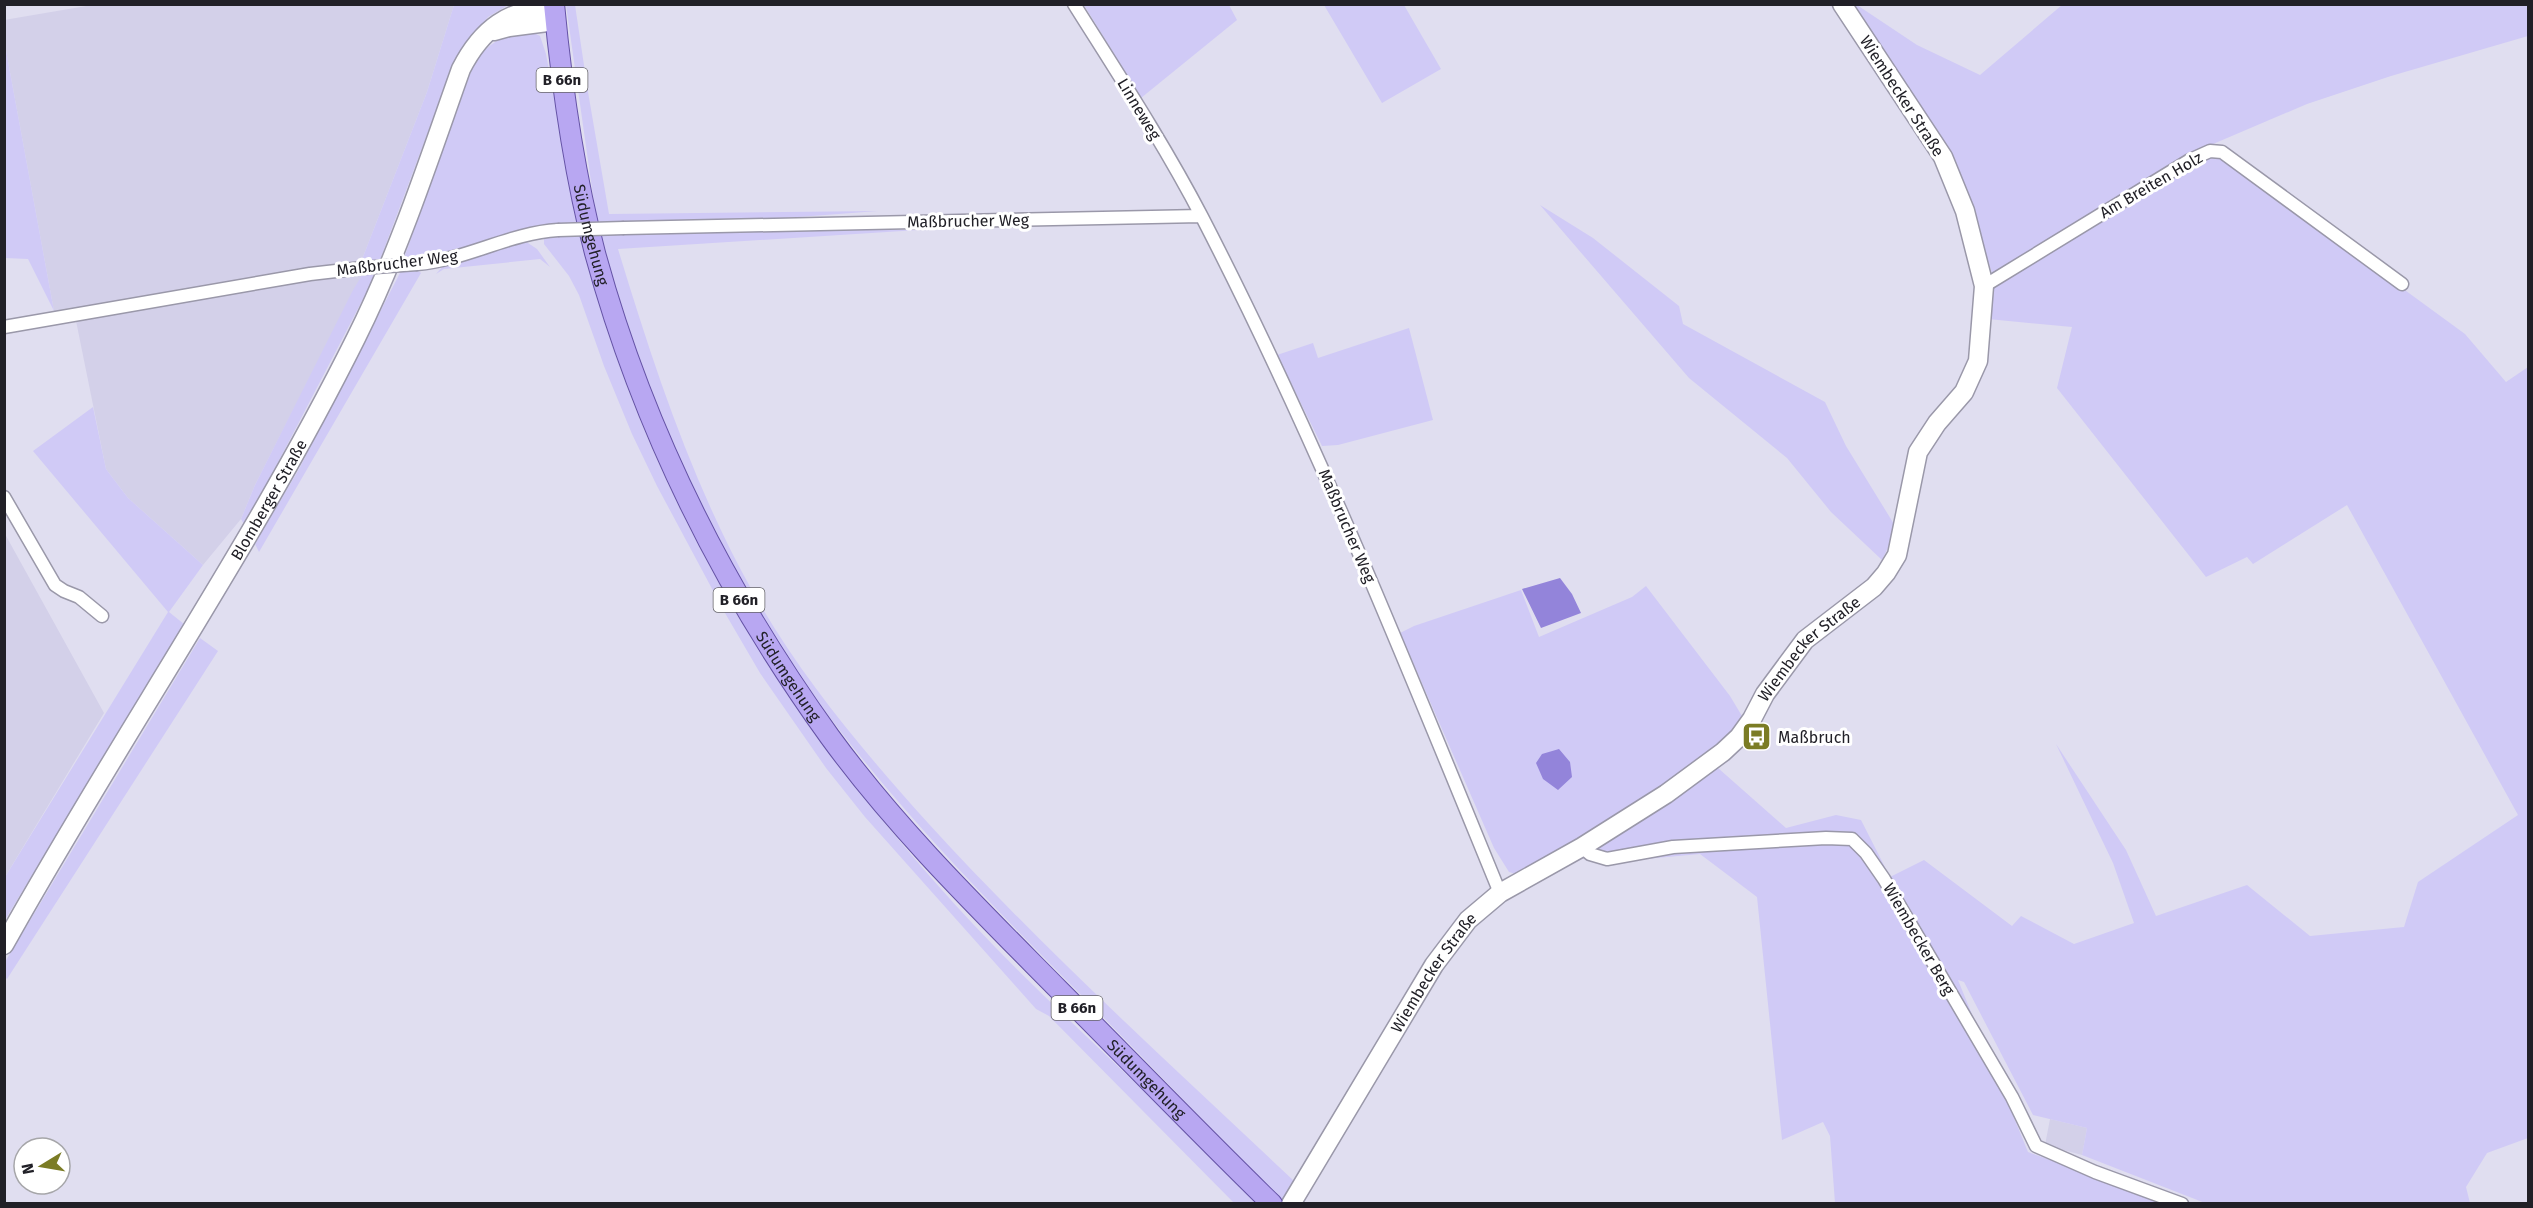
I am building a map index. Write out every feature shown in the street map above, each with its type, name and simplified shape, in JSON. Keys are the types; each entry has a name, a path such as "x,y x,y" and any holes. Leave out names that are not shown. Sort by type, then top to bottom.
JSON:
{"main road":[{"name":"Südumgehung","path":"554,11 577,171 594,250 610,306 646,410 678,483 740,602 832,740 896,819 975,904 1266,1198"}],"street":[{"name":"Linneweg","path":"1074,4 1139,108 1201,216"},
{"name":"Wiembecker Straße","path":"1290,1203 1434,965 1468,920 1500,893 1582,847 1674,789 1723,752 1739,736 1765,694 1804,640 1817,628 1859,601 1887,573 1897,555 1918,452 1937,423 1964,392 1978,361 1983,286 1965,211 1943,157 1842,4"},
{"name":"Blomberger Straße","path":"4,945 57,851 214,595 324,401 370,309 394,252 460,69 476,44 500,20 523,8 554,11"},
{"path":"487,34 554,11"},
{"name":"Am Breiten Holz","path":"1983,286 2190,160 2210,151 2222,152 2402,285"},
{"name":"Maßbrucher Weg","path":"4,327 310,274 451,259 531,233 558,230 1201,216 1317,457 1392,630 1500,893"},
{"path":"4,497 55,585 79,597 102,616"},
{"name":"Wiembecker Berg","path":"1582,847 1590,854 1606,859 1672,847 1826,838 1852,839 1866,853 1884,879 2012,1097 2036,1146 2095,1172 2182,1203"}],"shaded area":[{"path":"98,4 454,5 427,92 361,262 362,275 255,485 241,519 203,565 128,498 106,469 74,311 54,311 5,45 4,20"},
{"path":"454,5 508,5 488,17 462,48 446,84 380,260 361,262 427,92"},
{"path":"566,5 575,5 609,214 878,211 772,219 597,224"},
{"path":"1084,5 1229,5 1237,20 1141,98"},
{"path":"1324,5 1404,5 1441,69 1382,103"},
{"path":"1851,5 1857,5 1917,45 1980,75 2062,5 2528,5 2528,36 2391,76 2307,104 2192,153 1993,276 1955,163"},
{"path":"530,31 540,36 546,54 578,224 553,224 517,231 454,252 404,258 474,63 498,40"},
{"path":"4,45 54,311 28,259 5,258"},
{"path":"2220,155 2465,334 2506,382 2528,367 2528,1138 2487,1153 2466,1187 2470,1203 2205,1203 2082,1155 2087,1128 2033,1115 1964,982 1958,980 2028,1152 2171,1203 1835,1203 1830,1136 1823,1122 1782,1140 1757,897 1700,854 1602,863 1595,852 1612,836 1718,768 1786,828 1836,815 1861,820 1890,877 1924,860 2012,926 2021,916 2074,944 2134,923 2113,863 2056,744 2126,850 2156,916 2247,885 2310,936 2404,927 2418,882 2518,815 2347,505 2253,564 2247,557 2206,577 2057,388 2072,327 1988,319 1991,289 1996,281 2203,157"},
{"path":"1540,205 1593,238 1679,306 1683,324 1825,402 1846,446 1897,529 1882,560 1831,512 1787,458 1689,378"},
{"path":"725,230 918,230 618,249 661,382 712,511 754,594 792,655 857,741 972,870 1108,1005 1294,1181 1283,1201 1004,917 911,816 824,710 748,596 702,510 662,420 628,328 599,234"},
{"path":"580,234 608,332 643,426 684,517 732,604 785,689 843,770 906,848 973,924 1257,1203 1234,1203 1049,1016 1036,1009 865,817 826,768 760,673 725,613 632,434 604,366 579,295 569,276 544,244 544,239 548,236"},
{"path":"525,241 537,249 550,267 540,259 444,269 436,274 444,265"},
{"path":"417,270 421,273 259,552 255,544 299,469 401,271"},
{"path":"376,274 245,526 241,519 255,485 352,292 362,275"},
{"path":"1409,328 1433,420 1338,445 1322,446 1277,355 1313,343 1318,358"},
{"path":"93,407 106,469 128,498 203,565 169,612 184,624 5,920 5,877 168,612 33,451"},
{"path":"5,534 104,713 5,877"},
{"path":"1560,578 1572,594 1581,613 1541,628 1522,589"},
{"path":"1646,586 1730,696 1742,716 1732,736 1705,758 1523,876 1509,872 1494,848 1400,633 1414,626 1521,590 1539,637 1632,597"},
{"path":"200,638 218,651 7,979 5,962"},
{"path":"1559,749 1570,762 1572,777 1558,790 1543,779 1536,763 1542,754"},
{"path":"2050,1119 2087,1128 2082,1155 2045,1145"}],"place":[{"name":"Maßbruch","path":"1757,737"}]}
